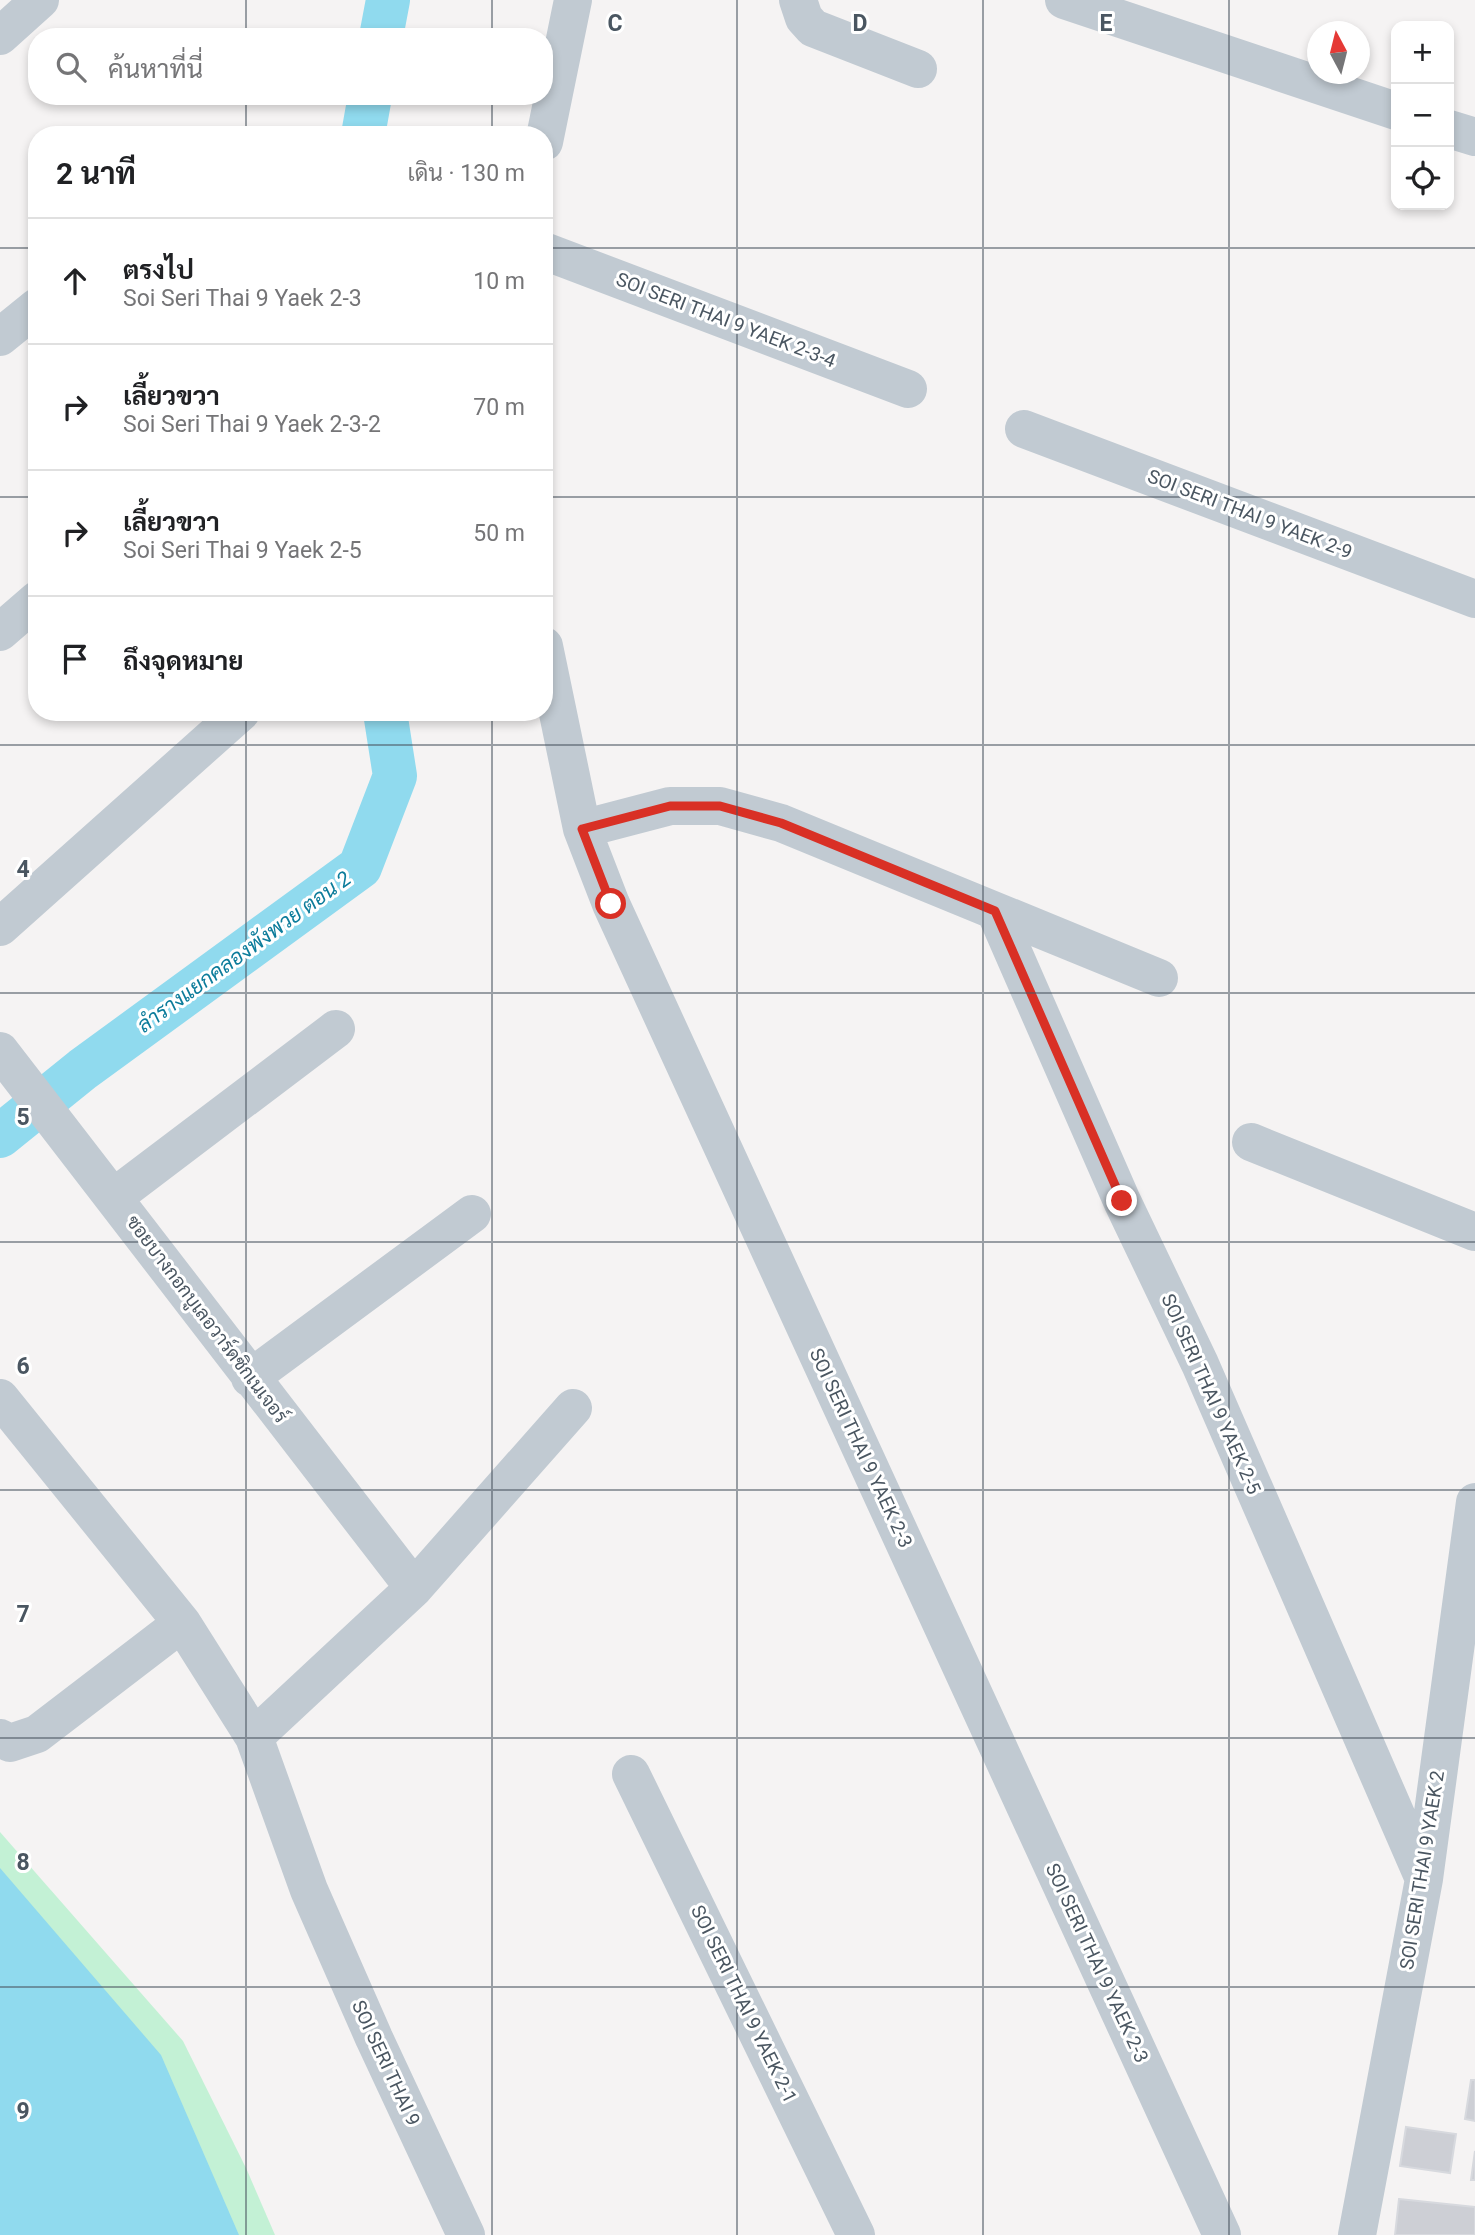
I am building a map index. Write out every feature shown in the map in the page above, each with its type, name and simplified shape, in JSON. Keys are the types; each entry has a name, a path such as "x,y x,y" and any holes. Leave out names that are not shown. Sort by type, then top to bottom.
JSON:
{"street":[{"path":"0,36 40,0"},
{"path":"553,98 573,0"},
{"path":"797,0 804,18 813,28 918,69"},
{"path":"1065,0 1391,109"},
{"path":"547,126 552,105"},
{"path":"1454,131 1475,137"},
{"name":"SOI SERI THAI 9 YAEK 2-3-4","path":"553,254 908,389"},
{"path":"0,337 28,314"},
{"name":"SOI SERI THAI 9 YAEK 2-9","path":"1024,429 1475,598"},
{"path":"0,632 28,608"},
{"name":"SOI SERI THAI 9 YAEK 2-3","path":"553,689 582,829 611,904 1222,2235"},
{"path":"0,927 231,721"},
{"path":"582,829 670,806 720,806 781,823 1158,978"},
{"name":"SOI SERI THAI 9 YAEK 2-5","path":"995,911 1122,1201 1200,1364 1424,1879"},
{"path":"114,1197 336,1029"},
{"name":"ซอยบางกอกบูเลอวาร์ดซิกเนเจอร์","path":"0,1051 414,1588"},
{"path":"1251,1142 1475,1231"},
{"path":"250,1377 472,1214"},
{"path":"0,1398 182,1623 254,1737 414,1588 573,1408"},
{"name":"SOI SERI THAI 9 YAEK 2","path":"1357,2235 1424,1879 1475,1502"},
{"path":"0,1738 10,1743 37,1734 182,1623"},
{"name":"SOI SERI THAI 9","path":"254,1737 309,1890 374,2038 466,2235"},
{"name":"SOI SERI THAI 9 YAEK 2-1","path":"631,1774 856,2235"}],"green space":[{"path":"0,1832 183,2041 246,2168 275,2235 0,2235"}],"water":[{"path":"0,1868 161,2055 239,2235 0,2235"}],"building":[{"path":"1471,2080 1475,2080 1475,2121 1465,2119"},
{"path":"1406,2127 1456,2134 1450,2173 1400,2166"},
{"path":"1475,2151 1475,2180 1471,2180"},
{"path":"1399,2199 1475,2207 1475,2235 1395,2235"}],"waterway":[{"name":"ลำรางแยกคลองพังพวย ตอน 2","path":"383,28 388,0"},
{"name":"ลำรางแยกคลองพังพวย ตอน 2","path":"365,126 368,105"},
{"name":"ลำรางแยกคลองพังพวย ตอน 2","path":"0,1136 83,1069 360,867 395,776 386,721"}],"route":[{"path":"611,904 582,829 670,806 720,806 781,823 995,911 1122,1201"}]}
